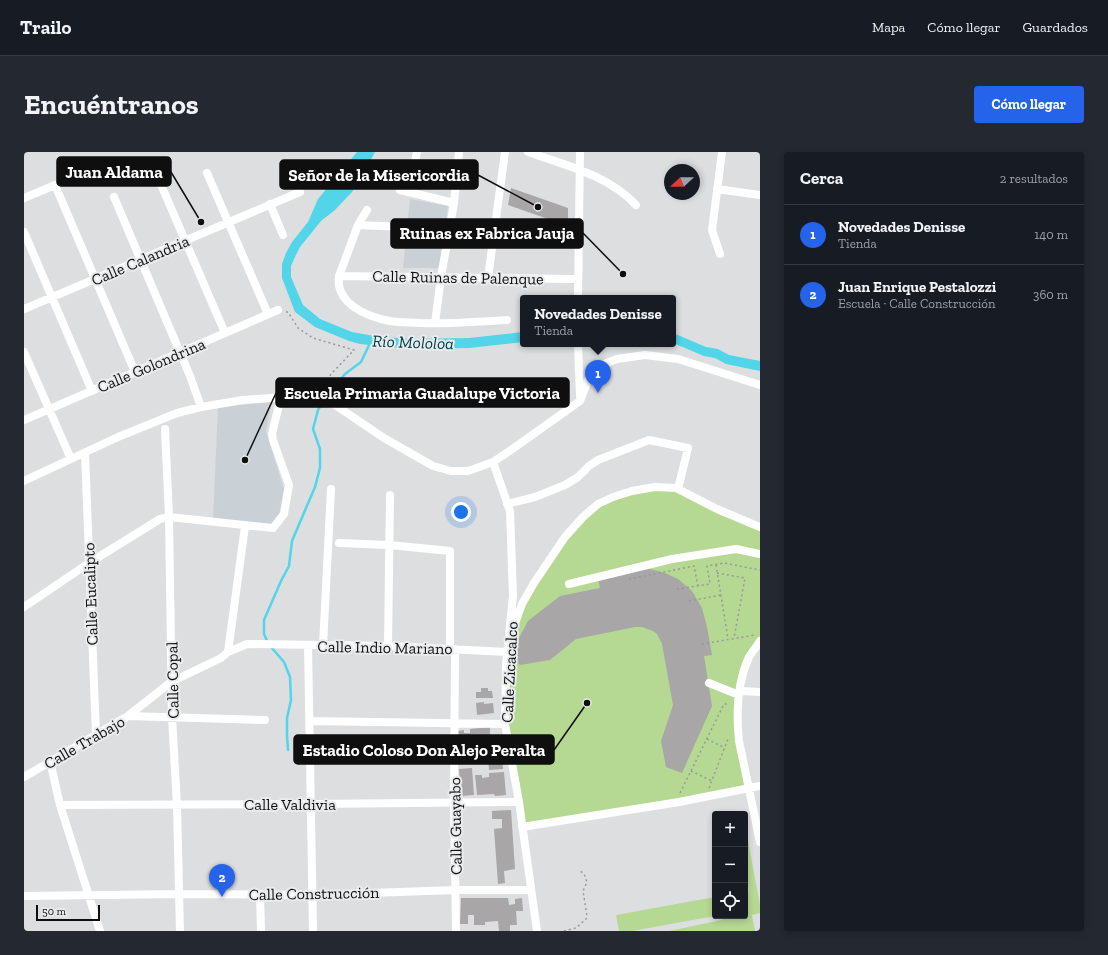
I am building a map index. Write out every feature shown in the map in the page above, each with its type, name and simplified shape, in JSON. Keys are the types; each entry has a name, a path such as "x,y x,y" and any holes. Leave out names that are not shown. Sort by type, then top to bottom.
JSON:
{"street":[{"path":"408,192 417,152"},
{"path":"435,323 441,277 454,203 460,152"},
{"path":"488,278 505,152"},
{"path":"528,152 579,169 616,188 636,205"},
{"path":"578,295 580,152"},
{"path":"720,254 712,230 722,152"},
{"path":"207,173 268,314"},
{"path":"159,180 225,333"},
{"path":"24,198 55,185 135,372"},
{"path":"717,189 760,195"},
{"path":"400,190 454,203"},
{"name":"Calle Calandria","path":"24,309 300,192"},
{"path":"114,197 190,376 201,407"},
{"path":"270,204 283,235"},
{"path":"367,210 358,225 338,282 343,297 352,307 370,316 392,322 460,324 507,320"},
{"path":"358,225 403,227"},
{"path":"24,232 92,391"},
{"name":"Calle Ruinas de Palenque","path":"339,276 577,279"},
{"name":"Calle Golondrina","path":"24,420 278,310"},
{"path":"578,347 580,401"},
{"path":"24,352 71,459"},
{"path":"24,481 156,421 177,413 201,407 243,400 281,396 313,398 335,405 384,438 433,466 451,471 468,471 493,462 580,401 590,375 602,365 617,359 645,355 678,359 760,385"},
{"path":"24,607 89,563 160,519 169,517 273,528 284,514 289,485 272,434 281,396"},
{"name":"Calle Copal","path":"165,429 169,517 172,717 177,805 180,931"},
{"path":"507,504 535,497 565,486 598,460 649,440 688,448 678,489"},
{"name":"Calle Eucalipto","path":"85,453 96,735"},
{"name":"Calle Zicacalco","path":"493,462 510,511 513,596 506,665 505,724 519,802 537,931"},
{"path":"508,650 522,604 528,593 565,537 582,517 598,504 632,491 655,487 669,487 678,489 717,509 760,527"},
{"path":"323,646 331,489"},
{"path":"388,646 390,495"},
{"path":"228,652 245,526"},
{"path":"339,543 389,545"},
{"name":"Calle Guayabo","path":"389,545 450,551 454,724 456,931"},
{"path":"569,584 672,559 736,550 760,554"},
{"path":"757,638 740,693 737,725 760,842"},
{"name":"Calle Indio Mariano","path":"128,716 172,682 221,658 228,652 247,644 388,646 508,650"},
{"path":"308,645 313,931"},
{"path":"740,662 749,660"},
{"path":"709,683 740,693 760,692"},
{"name":"Calle Trabajo","path":"24,777 128,716 265,720"},
{"path":"310,721 505,724"},
{"path":"50,762 60,805 100,931"},
{"path":"522,827 680,802 760,786"},
{"name":"Calle Valdivia","path":"60,805 519,802"},
{"name":"Calle Construcción","path":"24,896 89,894 313,895 456,890 531,890"},
{"path":"260,894 261,931"}],"path":[{"path":"278,310 288,312 298,328 312,338 354,350 313,398"},
{"path":"677,589 710,584 707,566 724,563 760,570"},
{"path":"716,565 728,639"},
{"path":"624,580 694,566 698,586"},
{"path":"717,573 745,578 734,638"},
{"path":"689,601 721,595"},
{"path":"702,644 734,638 757,638"},
{"path":"680,802 678,796 724,704 728,704"},
{"path":"707,739 725,748"},
{"path":"706,797 728,740"},
{"path":"691,771 712,781"},
{"path":"564,931 576,928 587,916 583,891 587,882 584,874 579,870"}],"shaded area":[{"path":"410,199 448,206 440,268 403,268"},
{"path":"272,402 266,431 284,489 279,515 271,525 213,519 218,407"}],"green space":[{"path":"669,487 760,527 760,641 750,657 738,704 749,788 522,827 505,724 508,649 522,604 583,517 613,497"},
{"path":"748,840 760,905 760,913 752,915 755,931 669,931 722,919 748,919"},
{"path":"712,898 712,917 632,931 619,931 616,915"}],"water":[{"name":"Río Mololoa","path":"357,152 375,152 352,192 335,210 321,221 300,247 291,266 291,277 303,305 320,319 352,332 374,336 410,339 469,338 520,332 520,342 469,348 410,349 360,344 315,327 295,312 282,278 282,264 292,242 308,222 318,199"},
{"path":"676,334 706,347 718,349 729,355 760,361 760,371 726,364 715,358 704,356 676,344"}],"building":[{"path":"511,188 568,208 568,226 508,205"},
{"path":"646,568 665,573 678,579 692,591 702,608 712,655 704,656 712,706 682,773 666,767 661,741 673,705 662,644 657,634 653,631 642,627 635,627 576,639 550,660 520,665 512,657 512,651 528,621 560,596 600,588 598,578"},
{"path":"481,688 488,688 488,691 492,691 493,698 476,698 476,692 481,692"},
{"path":"484,702 484,704 493,703 494,713 477,715 476,703"},
{"path":"490,727 490,737 495,736 495,749 484,750 484,742 478,742 478,747 471,747 471,751 459,751 458,731 464,730 464,733 470,733 470,729"},
{"path":"502,756 503,769 489,770 488,758"},
{"path":"472,768 474,795 461,796 459,769"},
{"path":"504,772 506,795 477,795 475,775 482,775 482,778 489,777 489,773"},
{"path":"511,810 515,869 504,871 505,883 498,884 494,829 502,828 502,819 492,819 492,811"},
{"path":"461,898 508,898 509,905 515,904 515,899 522,898 523,911 516,911 517,925 510,925 510,931 499,931 498,921 485,922 485,925 474,925 474,915 468,915 468,924 460,924"}],"waterway":[{"name":"Río Mololoa","path":"268,643 264,634 264,620 289,566 292,541 315,487 320,468 320,449 313,429 318,410 328,394 345,374 361,362 370,343"},
{"path":"271,647 284,662 290,677 291,700 287,718 288,750"}],"place":[{"name":"Señor de la Misericordia","path":"538,207"},
{"name":"Juan Aldama","path":"201,222"},
{"name":"Ruinas ex Fabrica Jauja","path":"623,274"},
{"name":"Novedades Denisse","path":"598,393"},
{"name":"Escuela Primaria Guadalupe Victoria","path":"245,460"},
{"name":"Estadio Coloso Don Alejo Peralta","path":"587,703"},
{"name":"Juan Enrique Pestalozzi","path":"222,897"}]}
